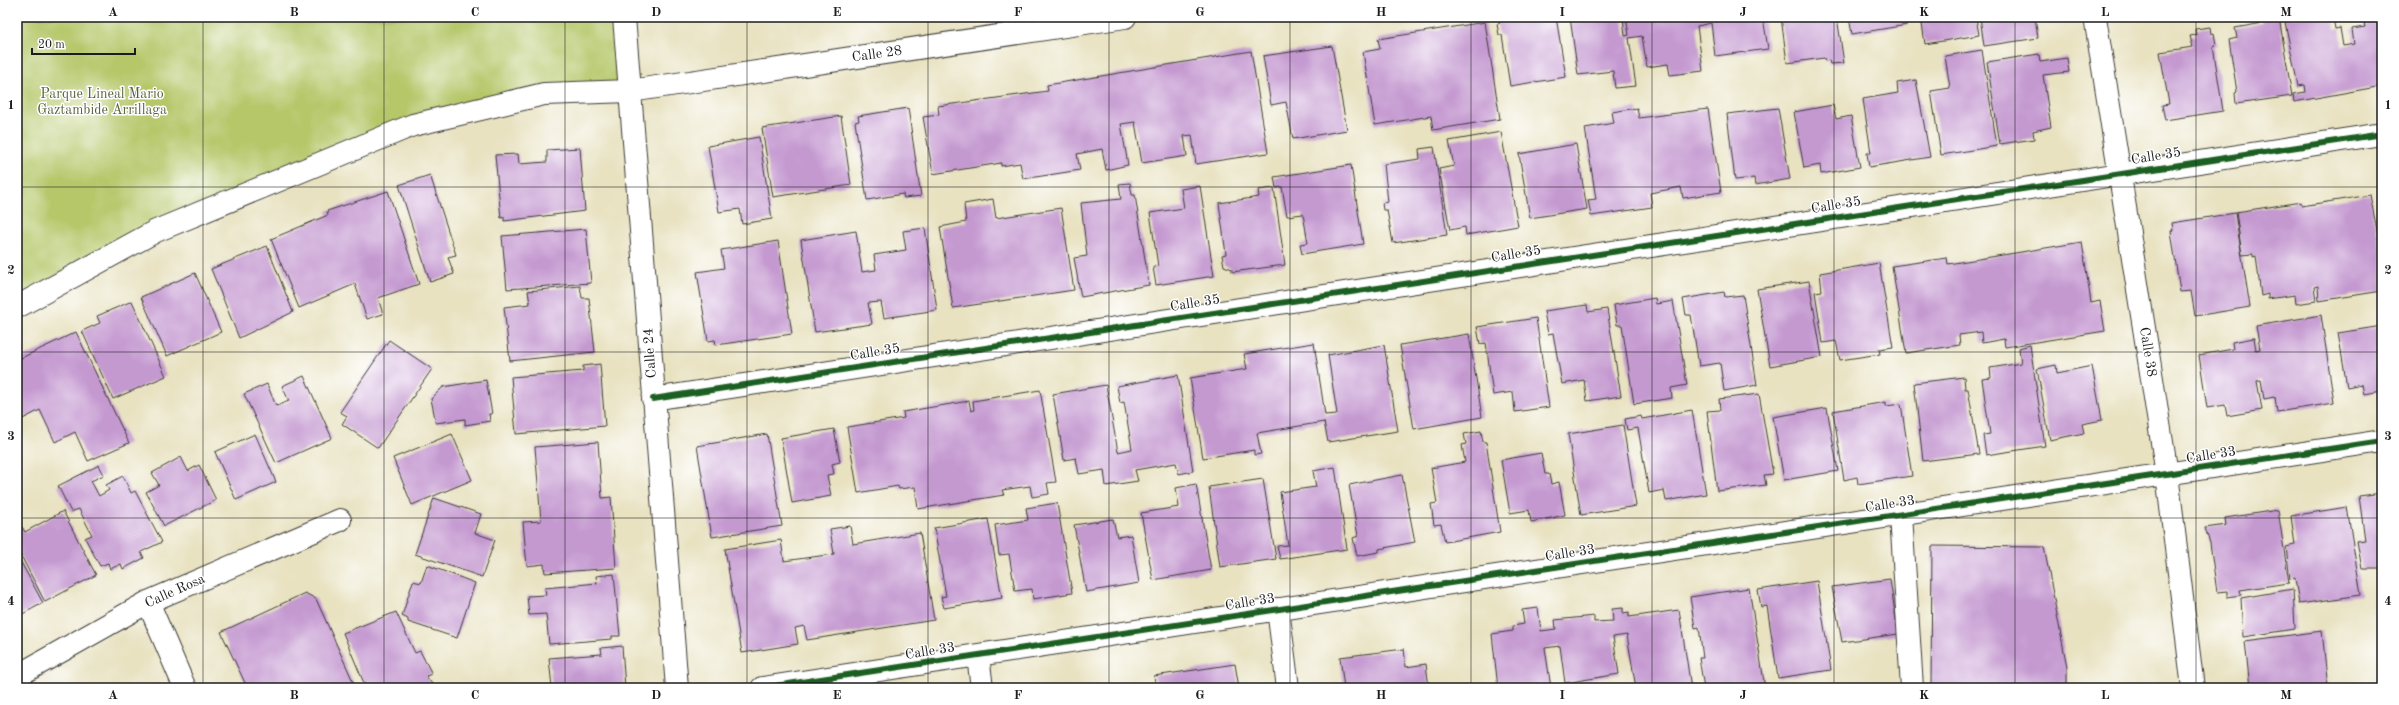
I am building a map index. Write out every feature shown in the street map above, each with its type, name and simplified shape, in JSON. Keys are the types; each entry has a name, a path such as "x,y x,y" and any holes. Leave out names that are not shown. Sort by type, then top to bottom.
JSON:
{"street":[{"name":"Calle 24","path":"624,17 677,688"},
{"name":"Calle 28","path":"17,307 156,231 413,125 544,94 630,91 1125,17"},
{"name":"Calle 38","path":"2095,17 2167,474 2193,688"},
{"name":"Calle 35","path":"653,399 2382,134"},
{"name":"Calle 33","path":"762,688 2382,441"},
{"path":"1901,515 1912,688"},
{"name":"Calle Rosa","path":"17,676 148,602 340,520"},
{"path":"148,602 185,688"},
{"path":"1278,609 1288,688"},
{"path":"978,656 982,688"}],"green space":[{"name":"Parque Lineal Mario Gaztambide Arrillaga","path":"17,17 624,17 630,91 544,94 309,168 17,307"}],"building":[{"path":"1499,17 1556,17 1566,77 1510,86 1502,35 1499,35 1497,24 1500,23"},
{"path":"1570,17 1623,17 1625,36 1629,35 1626,17 1763,17 1768,49 1715,56 1711,23 1697,26 1703,71 1670,75 1668,64 1647,67 1642,36 1629,38 1636,86 1615,88 1613,71 1578,75"},
{"path":"1781,17 1837,17 1844,63 1830,64 1829,60 1825,61 1824,58 1787,63"},
{"path":"1849,17 1906,17 1907,25 1852,34"},
{"path":"1921,17 1976,17 1979,35 1925,44"},
{"path":"1980,17 2035,17 2038,38 1984,46"},
{"path":"2279,17 2292,96 2236,104 2235,93 2237,92 2229,40 2237,38 2235,28 2263,23 2262,18"},
{"path":"2284,17 2333,17 2335,29 2340,28 2343,46 2354,44 2352,29 2365,27 2363,17 2382,17 2382,86 2294,102 2293,94 2306,92 2305,85 2298,86"},
{"path":"1485,22 1500,119 1433,130 1431,116 1375,125 1363,52 1380,49 1378,39"},
{"path":"2210,27 2211,34 2214,33 2216,45 2213,46 2223,111 2165,120 2162,105 2169,104 2160,52 2193,47 2190,36 2196,35 2195,29"},
{"path":"1332,46 1347,130 1293,139 1286,102 1271,105 1263,56"},
{"path":"1982,50 1997,146 1941,155 1931,91 1950,88 1945,56"},
{"path":"1251,51 1268,153 1196,164 1192,135 1184,136 1187,156 1142,163 1135,122 1121,124 1128,165 1106,170 1102,149 1077,154 1080,170 1023,179 1020,163 1001,166 1001,163 933,174 923,117 939,115 938,106 1048,91 1047,85"},
{"path":"2039,54 2040,62 2067,58 2069,72 2043,75 2051,127 2033,131 2034,139 2000,144 1987,62"},
{"path":"1916,80 1930,157 1869,167 1867,153 1871,153 1863,99 1898,93 1897,83"},
{"path":"1833,105 1836,119 1851,116 1860,167 1821,174 1820,165 1804,168 1794,112"},
{"path":"908,108 921,196 904,198 903,194 867,200 855,122 859,121 858,116"},
{"path":"1637,108 1639,118 1708,109 1721,192 1683,198 1681,187 1650,193 1652,207 1591,216 1588,200 1596,199 1585,128 1614,123 1612,112"},
{"path":"1778,108 1790,179 1755,185 1754,178 1735,180 1727,114"},
{"path":"841,116 851,185 773,197 762,128"},
{"path":"1501,132 1518,226 1466,235 1465,227 1450,230 1439,169 1454,166 1449,141"},
{"path":"759,137 772,219 742,224 740,209 719,212 708,146"},
{"path":"1576,144 1587,209 1530,218 1519,154"},
{"path":"1434,147 1447,235 1393,243 1387,210 1383,210 1382,203 1388,202 1384,164 1420,159 1419,149"},
{"path":"580,148 585,211 504,221 504,217 501,218 495,155 518,154 519,164 547,162 547,150"},
{"path":"1351,165 1363,244 1302,254 1300,244 1308,243 1303,214 1287,216 1282,187 1276,188 1274,177"},
{"path":"430,175 456,255 448,257 454,274 430,282 399,185"},
{"path":"1130,183 1132,195 1135,195 1149,285 1081,297 1074,258 1087,256 1081,203 1121,199 1119,184"},
{"path":"1200,186 1214,276 1156,285 1153,267 1158,266 1150,213 1184,208 1181,189"},
{"path":"1274,188 1285,265 1232,272 1232,269 1224,266 1222,255 1226,254 1219,203 1259,197 1258,190"},
{"path":"388,191 419,284 378,298 383,314 367,319 355,284 299,308 271,239 328,215 327,211"},
{"path":"2370,195 2382,256 2382,291 2319,301 2318,286 2314,287 2316,301 2296,304 2295,295 2268,299 2268,294 2261,296 2256,256 2253,257 2253,254 2242,255 2236,212 2301,202 2302,206"},
{"path":"993,199 996,218 1061,208 1074,290 953,308 940,227 966,222 964,204"},
{"path":"2235,213 2250,307 2195,316 2191,291 2180,292 2171,231 2173,230 2172,223"},
{"path":"925,228 937,310 884,318 881,302 868,303 872,324 815,332 801,240 856,231 862,272 876,270 874,255 906,250 903,231"},
{"path":"586,229 591,283 507,289 502,236"},
{"path":"778,241 792,334 716,345 715,340 708,341 697,272 724,268 721,250"},
{"path":"2082,242 2091,303 2100,301 2105,331 2005,347 2004,339 1982,343 1981,332 1959,335 1960,345 1906,353 1892,266 1947,258 1948,264"},
{"path":"267,246 293,312 239,338 211,269"},
{"path":"1879,263 1893,347 1879,349 1880,354 1840,360 1836,341 1823,343 1815,292 1822,291 1820,273"},
{"path":"195,273 221,332 167,356 141,297"},
{"path":"1809,281 1822,357 1770,366 1757,289"},
{"path":"580,286 582,298 589,298 595,352 510,361 504,307 530,304 528,291"},
{"path":"1724,292 1725,297 1743,295 1757,385 1724,391 1720,363 1699,366 1691,315 1686,315 1683,299"},
{"path":"1655,298 1656,304 1673,301 1687,385 1671,388 1672,398 1634,404 1622,325 1617,325 1614,305"},
{"path":"132,301 166,376 113,399 82,331 100,323 97,316"},
{"path":"1587,305 1588,312 1607,309 1621,396 1587,401 1584,380 1562,384 1553,333 1548,334 1544,311"},
{"path":"2321,315 2334,403 2277,412 2275,397 2264,399 2261,380 2257,381 2262,410 2227,416 2225,405 2207,408 2199,355 2233,349 2232,342 2254,338 2256,350 2260,349 2256,326"},
{"path":"1536,318 1549,407 1515,412 1513,392 1493,395 1486,343 1480,344 1477,327"},
{"path":"2382,326 2382,391 2364,394 2362,384 2347,387 2338,333"},
{"path":"76,332 129,443 88,461 75,432 55,442 40,410 17,422 17,362 20,366 17,360"},
{"path":"1469,334 1482,417 1414,429 1400,345"},
{"path":"389,340 432,369 378,448 342,424 347,416 340,412"},
{"path":"1314,343 1325,415 1337,414 1328,355 1384,345 1398,431 1328,442 1324,422 1257,433 1261,454 1254,455 1254,450 1203,458 1190,378 1247,369 1244,354"},
{"path":"2030,345 2045,446 1986,455 1983,435 1990,434 1982,379 1991,378 1990,368 2021,363 2019,348"},
{"path":"600,364 605,426 516,434 511,377 583,371 583,366"},
{"path":"2056,365 2057,373 2092,366 2102,420 2082,424 2084,433 2050,440 2037,369"},
{"path":"1178,375 1193,471 1179,474 1176,463 1135,470 1138,481 1106,486 1104,470 1079,474 1076,458 1064,460 1053,394 1106,385 1118,452 1132,449 1124,402 1120,403 1117,386"},
{"path":"304,376 332,438 276,463 244,394 267,384 276,406 289,401 282,386"},
{"path":"1964,377 1965,389 1968,389 1979,454 1923,461 1914,383"},
{"path":"486,380 492,414 489,414 490,421 465,425 465,419 436,423 431,399 443,387"},
{"path":"1040,390 1056,482 1047,483 1049,494 1032,497 1030,486 1002,490 1004,495 918,509 915,487 899,489 898,486 858,493 847,427 904,418 903,412 969,401 971,411 974,410 973,401"},
{"path":"1759,394 1773,474 1764,475 1766,485 1717,491 1707,411 1720,410 1719,399"},
{"path":"1886,402 1886,406 1901,404 1912,476 1858,484 1857,477 1844,480 1833,411"},
{"path":"1827,408 1838,471 1784,480 1773,417"},
{"path":"1692,410 1706,494 1666,501 1664,490 1649,493 1638,428 1627,430 1625,419 1641,416 1642,419"},
{"path":"1623,425 1636,506 1581,515 1568,434"},
{"path":"834,429 840,462 832,464 834,474 827,475 831,496 792,503 781,438"},
{"path":"1481,431 1483,442 1486,442 1500,532 1445,542 1441,524 1434,525 1431,504 1437,503 1431,468 1465,462 1462,445 1466,444 1464,434"},
{"path":"255,434 276,482 236,500 215,452"},
{"path":"452,434 472,480 412,505 393,458"},
{"path":"767,434 782,526 712,537 697,446"},
{"path":"598,442 602,498 611,497 616,568 545,573 544,564 527,566 523,522 541,521 535,447"},
{"path":"1541,453 1545,474 1549,474 1551,484 1559,482 1565,515 1531,522 1529,510 1510,513 1501,460"},
{"path":"181,457 188,471 199,465 216,500 164,526 146,492 159,485 152,473"},
{"path":"99,465 104,475 91,481 99,496 109,490 106,485 123,476 131,493 135,491 162,542 141,552 144,558 123,569 121,564 110,569 108,563 100,566 85,538 92,535 79,509 71,512 58,486"},
{"path":"1335,467 1347,549 1280,559 1277,546 1288,545 1280,492 1316,487 1313,471"},
{"path":"1402,475 1415,542 1379,549 1379,552 1357,556 1353,538 1358,536 1349,485"},
{"path":"1263,479 1276,559 1220,567 1209,487"},
{"path":"1196,484 1211,570 1153,580 1141,513 1179,507 1176,488"},
{"path":"2382,493 2382,569 2362,569 2357,541 2365,540 2359,496"},
{"path":"434,498 481,514 475,533 495,540 482,577 415,554"},
{"path":"1057,503 1072,593 1033,599 1032,589 1015,591 1009,554 999,555 995,525 1028,520 1026,508"},
{"path":"2347,507 2361,595 2299,604 2295,578 2290,579 2286,547 2295,545 2291,516"},
{"path":"2278,510 2289,583 2240,590 2241,595 2227,597 2227,591 2217,592 2210,543 2205,528 2226,525 2225,518"},
{"path":"63,511 96,575 45,602 17,548 17,530 22,527 25,532"},
{"path":"988,519 1002,598 944,608 941,597 946,596 934,528"},
{"path":"1113,519 1117,537 1131,535 1139,583 1086,592 1074,525"},
{"path":"850,526 853,544 920,533 934,620 807,640 804,626 795,628 798,644 742,653 725,549 781,540 784,561 834,554 830,529"},
{"path":"1932,546 2044,547 2067,667 2067,688 1931,688"},
{"path":"17,555 43,603 17,617"},
{"path":"427,565 475,583 457,638 408,622 408,619 402,616 413,581 421,583"},
{"path":"614,574 620,636 612,636 612,639 549,644 546,614 529,615 527,596 546,595 545,588 597,583 596,576"},
{"path":"1890,579 1898,634 1842,642 1832,587"},
{"path":"1817,581 1831,670 1778,678 1767,606 1761,607 1758,590"},
{"path":"1749,588 1765,688 1704,688 1699,658 1703,658 1699,627 1695,628 1690,597"},
{"path":"2293,589 2295,629 2243,637 2241,598"},
{"path":"305,593 316,599 356,688 240,688 246,685 221,632"},
{"path":"1538,608 1541,631 1556,629 1555,620 1594,616 1594,622 1613,621 1612,609 1623,608 1623,613 1629,612 1629,617 1679,610 1691,688 1636,688 1627,635 1613,637 1619,674 1565,683 1560,646 1545,648 1551,688 1498,688 1492,634 1513,631 1513,626 1524,624 1522,610"},
{"path":"396,612 415,653 420,651 432,674 426,676 435,688 366,688 343,633"},
{"path":"2322,631 2328,688 2250,688 2245,641"},
{"path":"622,646 625,688 552,688 549,658 602,654 601,648"},
{"path":"1404,649 1406,667 1426,664 1429,688 1344,688 1340,657"},
{"path":"1235,664 1239,688 1156,688 1154,676"}],"cycle path":[{"path":"653,399 2382,134"},
{"path":"762,688 2382,441"}]}
